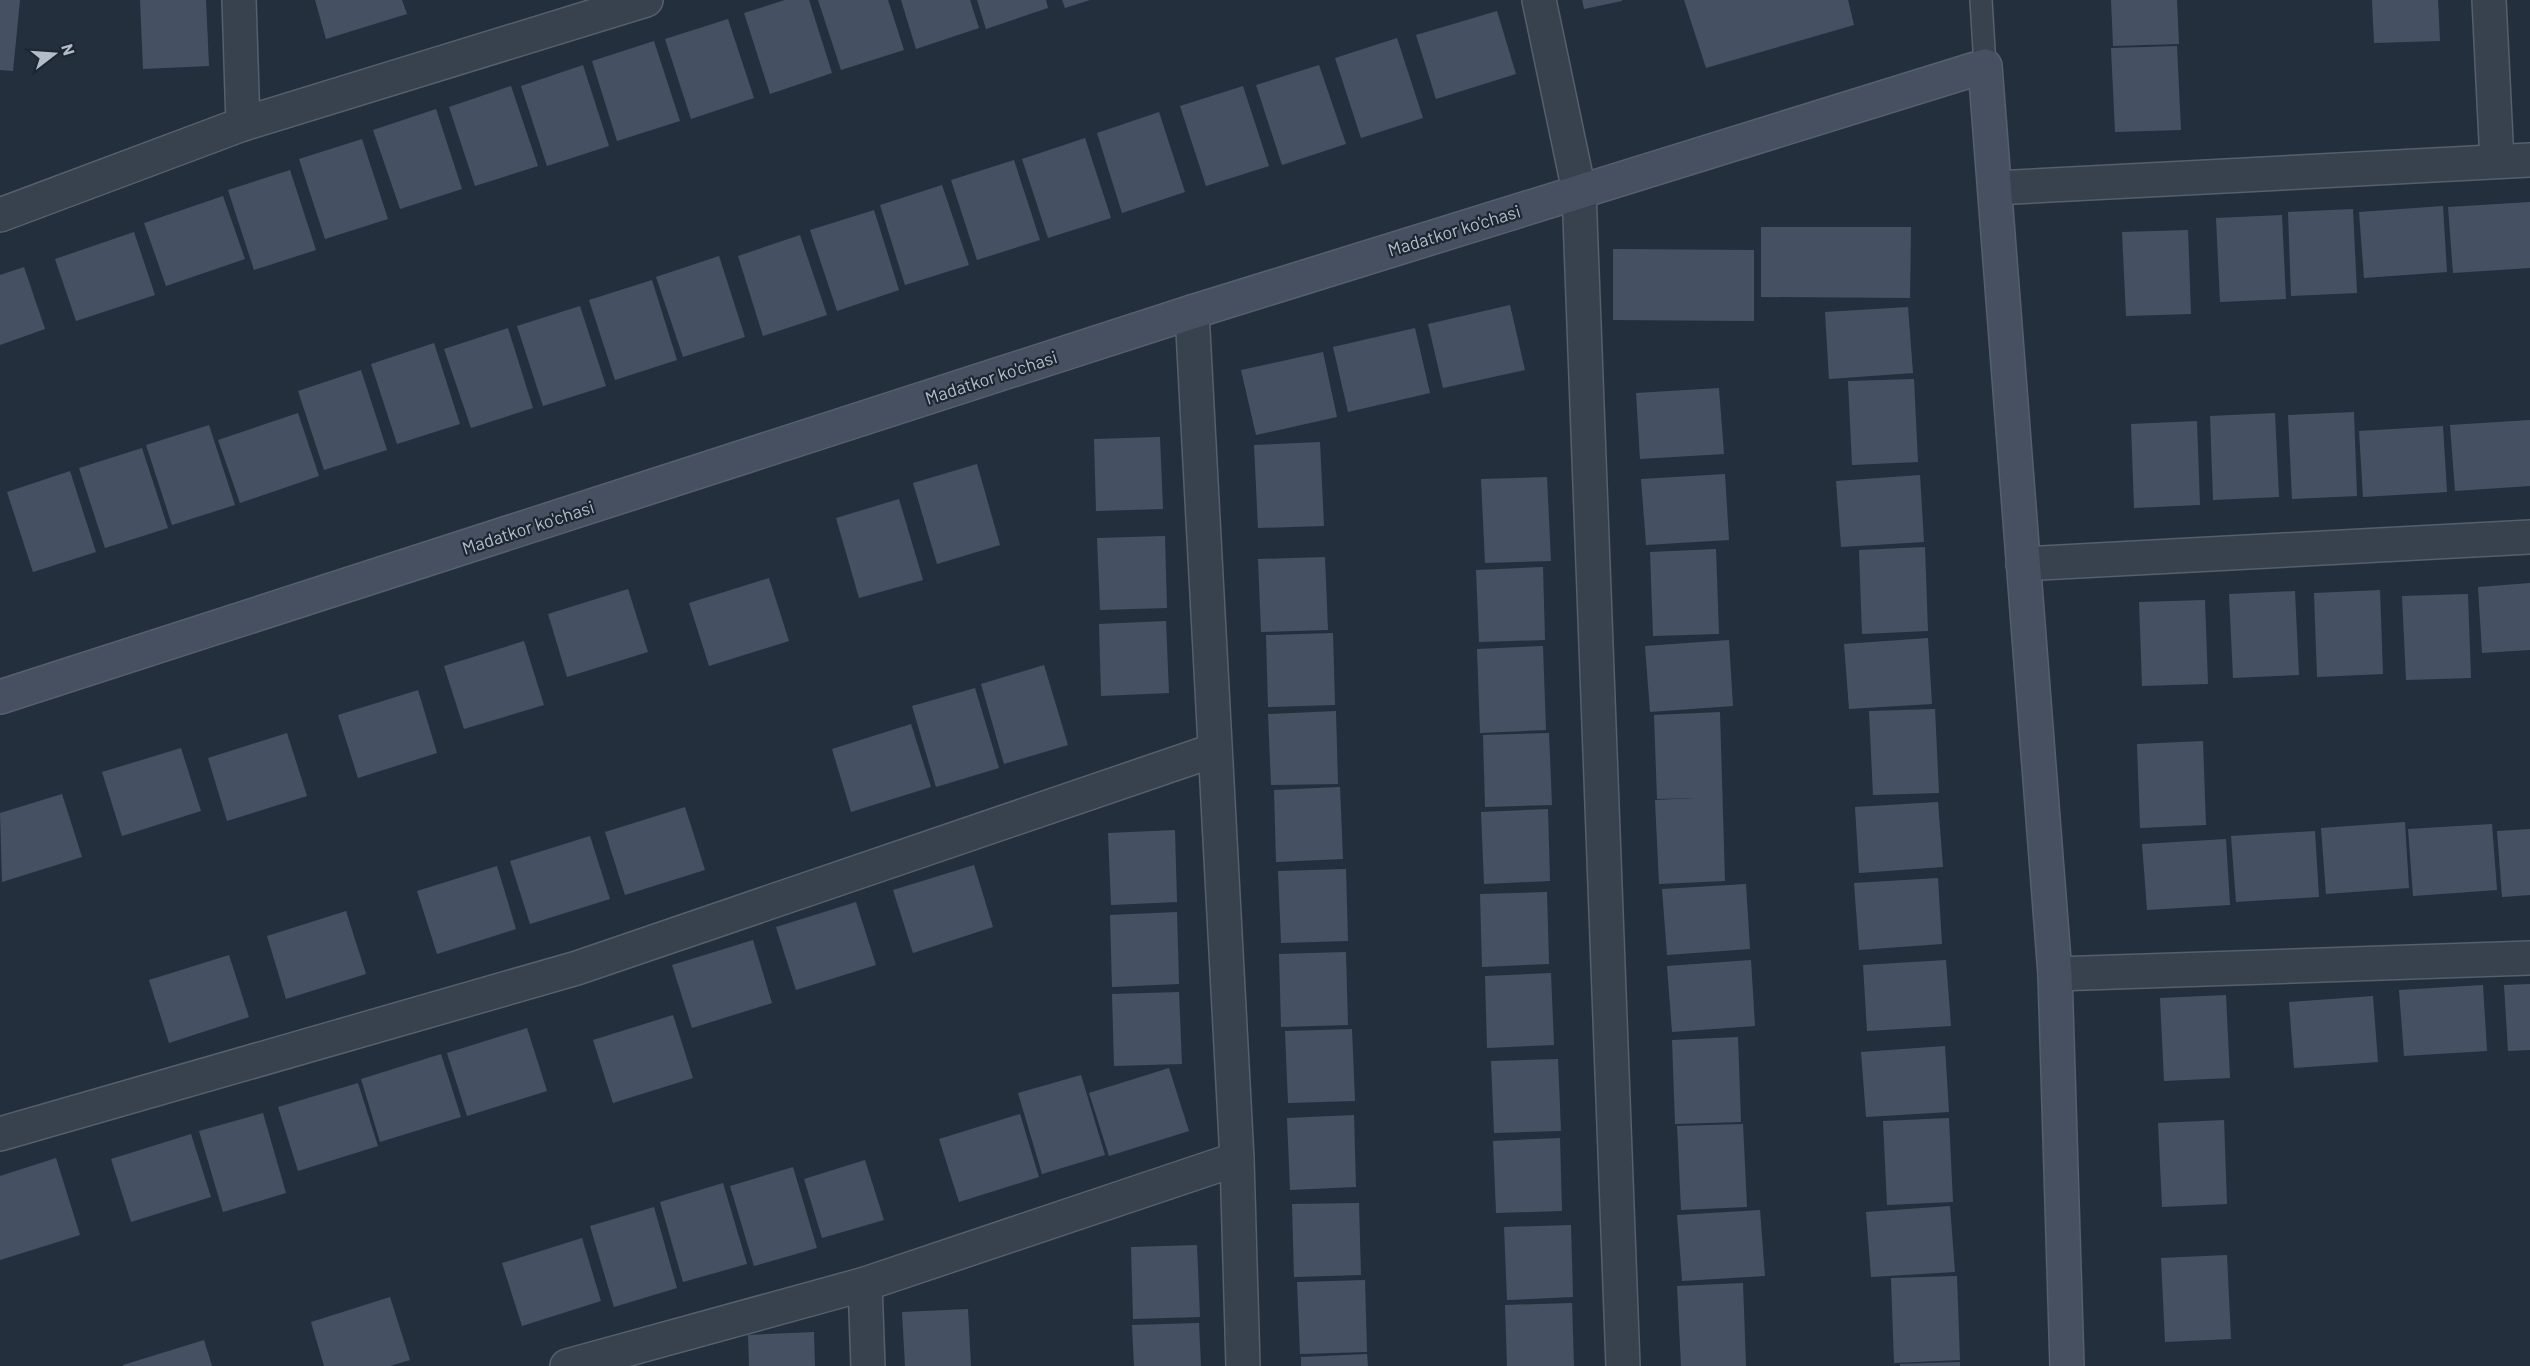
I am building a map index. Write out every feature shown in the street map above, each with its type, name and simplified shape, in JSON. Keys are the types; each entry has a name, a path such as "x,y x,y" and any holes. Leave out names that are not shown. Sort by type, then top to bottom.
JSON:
{"street":[{"path":"239,0 243,124"},
{"path":"0,215 243,124 646,0"},
{"path":"1539,0 1579,191 1623,1366"},
{"path":"2489,0 2497,161"},
{"path":"1985,66 2055,974 2067,1366"},
{"name":"Madatkor ko'chasi","path":"0,697 1192,312 1985,66"},
{"path":"1995,188 2530,160"},
{"path":"1192,312 1237,1159 1243,1366"},
{"path":"2023,564 2530,537"},
{"path":"0,1134 577,968 1215,750"},
{"path":"2055,974 2530,958"},
{"path":"567,1366 865,1284 1237,1159"},
{"path":"865,1284 868,1366"}],"lane":[{"path":"1981,0 1985,66"}],"building":[{"path":"0,0 20,0 13,71 0,70"},
{"path":"140,0 206,0 209,66 143,69"},
{"path":"315,0 402,0 407,14 326,39"},
{"path":"785,0 809,0 832,73 770,94 744,13"},
{"path":"818,0 888,0 904,50 841,70"},
{"path":"901,0 970,0 979,28 916,49"},
{"path":"977,0 1046,0 1048,8 986,29"},
{"path":"1062,0 1090,0 1065,8"},
{"path":"1582,0 1622,0 1622,1 1584,9"},
{"path":"1684,0 1848,0 1854,25 1706,68"},
{"path":"2111,0 2177,0 2179,44 2113,46"},
{"path":"2372,0 2438,0 2440,41 2374,43"},
{"path":"1497,11 1516,74 1436,99 1416,35"},
{"path":"728,19 754,98 691,119 665,39"},
{"path":"1397,38 1423,118 1361,138 1335,58"},
{"path":"654,41 680,121 617,141 592,61"},
{"path":"2177,46 2181,130 2115,132 2111,48"},
{"path":"583,65 609,146 547,166 521,86"},
{"path":"1319,65 1346,144 1282,165 1256,85"},
{"path":"511,86 538,166 475,186 449,107"},
{"path":"1243,86 1269,166 1206,186 1180,106"},
{"path":"436,109 462,189 400,209 373,130"},
{"path":"1159,112 1185,192 1122,213 1097,133"},
{"path":"1085,138 1111,218 1048,238 1022,159"},
{"path":"362,139 388,219 325,239 299,159"},
{"path":"1014,160 1040,240 977,260 951,180"},
{"path":"290,170 316,250 254,270 228,190"},
{"path":"942,185 969,265 905,285 880,205"},
{"path":"223,196 245,259 166,286 144,223"},
{"path":"2530,202 2530,268 2453,273 2448,207"},
{"path":"2443,206 2447,272 2364,278 2359,212"},
{"path":"2353,209 2357,293 2291,296 2288,212"},
{"path":"874,210 899,290 837,311 810,230"},
{"path":"2282,215 2286,299 2220,302 2216,218"},
{"path":"1761,227 1911,227 1910,298 1761,297"},
{"path":"2188,230 2191,314 2126,316 2122,232"},
{"path":"134,232 155,295 76,321 55,259"},
{"path":"800,235 827,315 763,336 738,256"},
{"path":"1613,249 1754,250 1754,321 1613,320"},
{"path":"719,256 745,337 683,357 656,277"},
{"path":"24,267 45,329 0,345 0,275"},
{"path":"652,280 677,360 615,380 589,300"},
{"path":"1510,305 1525,370 1443,388 1428,324"},
{"path":"580,306 606,386 543,406 517,326"},
{"path":"1908,307 1913,373 1829,379 1825,312"},
{"path":"508,328 533,408 471,428 444,349"},
{"path":"1415,328 1430,393 1348,412 1333,347"},
{"path":"434,343 460,424 397,444 371,364"},
{"path":"1323,352 1337,417 1256,435 1241,370"},
{"path":"361,370 387,450 324,470 298,391"},
{"path":"1914,379 1918,462 1852,465 1848,381"},
{"path":"1719,388 1724,454 1640,459 1636,393"},
{"path":"2354,412 2357,496 2292,499 2288,415"},
{"path":"298,413 319,476 240,503 218,440"},
{"path":"2275,413 2279,497 2213,500 2210,416"},
{"path":"2530,420 2530,486 2455,491 2450,425"},
{"path":"2197,421 2200,505 2134,508 2131,424"},
{"path":"209,425 235,505 172,525 146,445"},
{"path":"2443,426 2447,492 2363,497 2359,431"},
{"path":"1160,437 1163,509 1096,511 1094,439"},
{"path":"1320,442 1324,526 1258,528 1254,445"},
{"path":"142,448 168,528 105,548 79,468"},
{"path":"977,464 1000,545 937,564 913,483"},
{"path":"70,471 96,552 33,572 7,492"},
{"path":"1725,474 1729,540 1646,545 1641,479"},
{"path":"1920,475 1924,542 1841,547 1836,481"},
{"path":"1547,477 1551,561 1485,563 1481,479"},
{"path":"899,499 923,580 859,598 836,518"},
{"path":"1165,536 1167,608 1100,610 1097,538"},
{"path":"1925,547 1928,631 1862,634 1859,550"},
{"path":"1716,549 1719,634 1653,636 1650,552"},
{"path":"1325,557 1328,630 1261,632 1258,559"},
{"path":"1543,567 1545,640 1479,642 1476,570"},
{"path":"769,578 789,641 709,666 689,603"},
{"path":"2530,583 2530,650 2482,653 2478,587"},
{"path":"628,589 648,652 567,677 548,614"},
{"path":"2380,590 2383,674 2317,677 2314,593"},
{"path":"2295,591 2299,675 2233,678 2229,594"},
{"path":"2468,594 2471,678 2406,680 2402,596"},
{"path":"2205,600 2208,684 2142,686 2139,602"},
{"path":"1166,621 1169,693 1101,696 1099,624"},
{"path":"1333,633 1335,705 1268,707 1266,635"},
{"path":"1928,638 1932,704 1849,709 1844,644"},
{"path":"1729,640 1733,706 1650,712 1645,646"},
{"path":"524,641 544,705 464,729 444,666"},
{"path":"1543,646 1546,730 1480,733 1477,649"},
{"path":"1044,665 1068,745 1004,764 981,684"},
{"path":"975,688 999,768 936,787 912,706"},
{"path":"418,690 437,753 358,778 338,715"},
{"path":"1935,709 1939,793 1873,795 1869,711"},
{"path":"1336,711 1338,784 1271,785 1268,714"},
{"path":"1720,712 1725,881 1659,884 1655,800 1696,798 1657,799 1654,715"},
{"path":"911,724 931,787 851,812 832,749"},
{"path":"287,733 307,796 227,821 208,758"},
{"path":"1549,733 1552,805 1485,807 1483,735"},
{"path":"2203,741 2206,825 2140,828 2137,744"},
{"path":"181,748 201,811 122,836 102,772"},
{"path":"1340,787 1343,859 1276,862 1274,790"},
{"path":"62,794 82,857 2,882 0,813"},
{"path":"1938,802 1943,867 1859,873 1855,807"},
{"path":"685,807 705,870 625,895 605,832"},
{"path":"1548,809 1550,881 1484,884 1481,812"},
{"path":"2405,822 2409,888 2326,894 2321,828"},
{"path":"2492,824 2497,890 2413,896 2408,829"},
{"path":"2530,829 2530,895 2502,897 2497,831"},
{"path":"1175,830 1177,902 1111,905 1108,833"},
{"path":"2315,831 2319,897 2236,902 2231,836"},
{"path":"590,836 610,899 530,924 510,861"},
{"path":"2226,839 2230,905 2147,910 2142,844"},
{"path":"974,865 993,927 913,953 893,890"},
{"path":"497,866 516,929 437,954 417,891"},
{"path":"1346,869 1348,941 1281,943 1278,871"},
{"path":"1938,878 1942,944 1859,950 1854,883"},
{"path":"1746,884 1750,949 1667,955 1662,889"},
{"path":"1547,892 1549,964 1482,967 1480,894"},
{"path":"856,902 876,965 796,990 776,927"},
{"path":"346,911 366,974 286,999 267,936"},
{"path":"1177,912 1179,984 1112,987 1110,915"},
{"path":"753,940 772,1003 692,1028 672,965"},
{"path":"1346,952 1348,1025 1281,1027 1279,954"},
{"path":"229,955 249,1017 169,1043 149,980"},
{"path":"1751,960 1755,1026 1672,1032 1667,966"},
{"path":"1946,960 1951,1026 1867,1031 1863,965"},
{"path":"1551,973 1554,1045 1487,1048 1485,976"},
{"path":"2530,984 2530,1050 2508,1051 2504,985"},
{"path":"2483,985 2487,1051 2404,1056 2399,990"},
{"path":"1179,992 1182,1064 1114,1066 1112,994"},
{"path":"2226,995 2230,1078 2164,1081 2160,998"},
{"path":"2373,996 2378,1062 2294,1068 2289,1002"},
{"path":"673,1015 693,1078 613,1103 593,1040"},
{"path":"527,1028 547,1091 467,1116 447,1053"},
{"path":"1352,1029 1355,1101 1288,1103 1285,1031"},
{"path":"1738,1037 1741,1122 1675,1124 1672,1040"},
{"path":"1945,1046 1949,1112 1866,1117 1861,1052"},
{"path":"441,1054 461,1117 380,1142 361,1079"},
{"path":"1558,1059 1561,1131 1494,1133 1491,1061"},
{"path":"1169,1068 1189,1131 1109,1156 1089,1093"},
{"path":"1081,1075 1105,1155 1042,1174 1018,1093"},
{"path":"358,1083 378,1146 298,1171 278,1107"},
{"path":"263,1113 286,1193 223,1212 199,1131"},
{"path":"1020,1114 1039,1177 959,1202 939,1139"},
{"path":"1354,1115 1356,1187 1290,1190 1287,1118"},
{"path":"1949,1118 1953,1202 1887,1205 1883,1121"},
{"path":"2224,1120 2227,1204 2162,1207 2158,1123"},
{"path":"1743,1124 1747,1207 1681,1210 1677,1126"},
{"path":"191,1134 211,1197 131,1222 111,1159"},
{"path":"1560,1138 1562,1211 1496,1213 1493,1141"},
{"path":"56,1158 80,1235 0,1260 0,1176"},
{"path":"865,1160 884,1220 822,1238 804,1179"},
{"path":"793,1167 817,1248 754,1266 730,1186"},
{"path":"723,1183 747,1264 683,1282 660,1202"},
{"path":"1359,1203 1361,1275 1294,1277 1292,1204"},
{"path":"1950,1206 1955,1272 1871,1277 1866,1212"},
{"path":"654,1207 677,1288 614,1307 590,1226"},
{"path":"1760,1210 1765,1276 1682,1281 1677,1215"},
{"path":"1571,1225 1573,1297 1507,1300 1504,1227"},
{"path":"582,1238 601,1301 522,1326 502,1263"},
{"path":"1197,1245 1200,1317 1133,1319 1131,1247"},
{"path":"2227,1255 2231,1339 2165,1342 2161,1258"},
{"path":"1957,1276 1960,1360 1894,1363 1891,1278"},
{"path":"1365,1280 1367,1352 1300,1354 1297,1282"},
{"path":"1743,1283 1746,1366 1681,1366 1677,1286"},
{"path":"390,1297 410,1360 390,1366 324,1366 311,1322"},
{"path":"1572,1303 1574,1366 1507,1366 1505,1305"},
{"path":"968,1309 971,1366 905,1366 902,1312"},
{"path":"1199,1323 1201,1366 1134,1366 1132,1325"},
{"path":"814,1332 815,1366 749,1366 748,1335"},
{"path":"204,1340 212,1366 123,1366 123,1365"},
{"path":"1367,1354 1368,1366 1301,1366 1301,1357"},
{"path":"1960,1362 1960,1366 1900,1366 1900,1364"}]}
